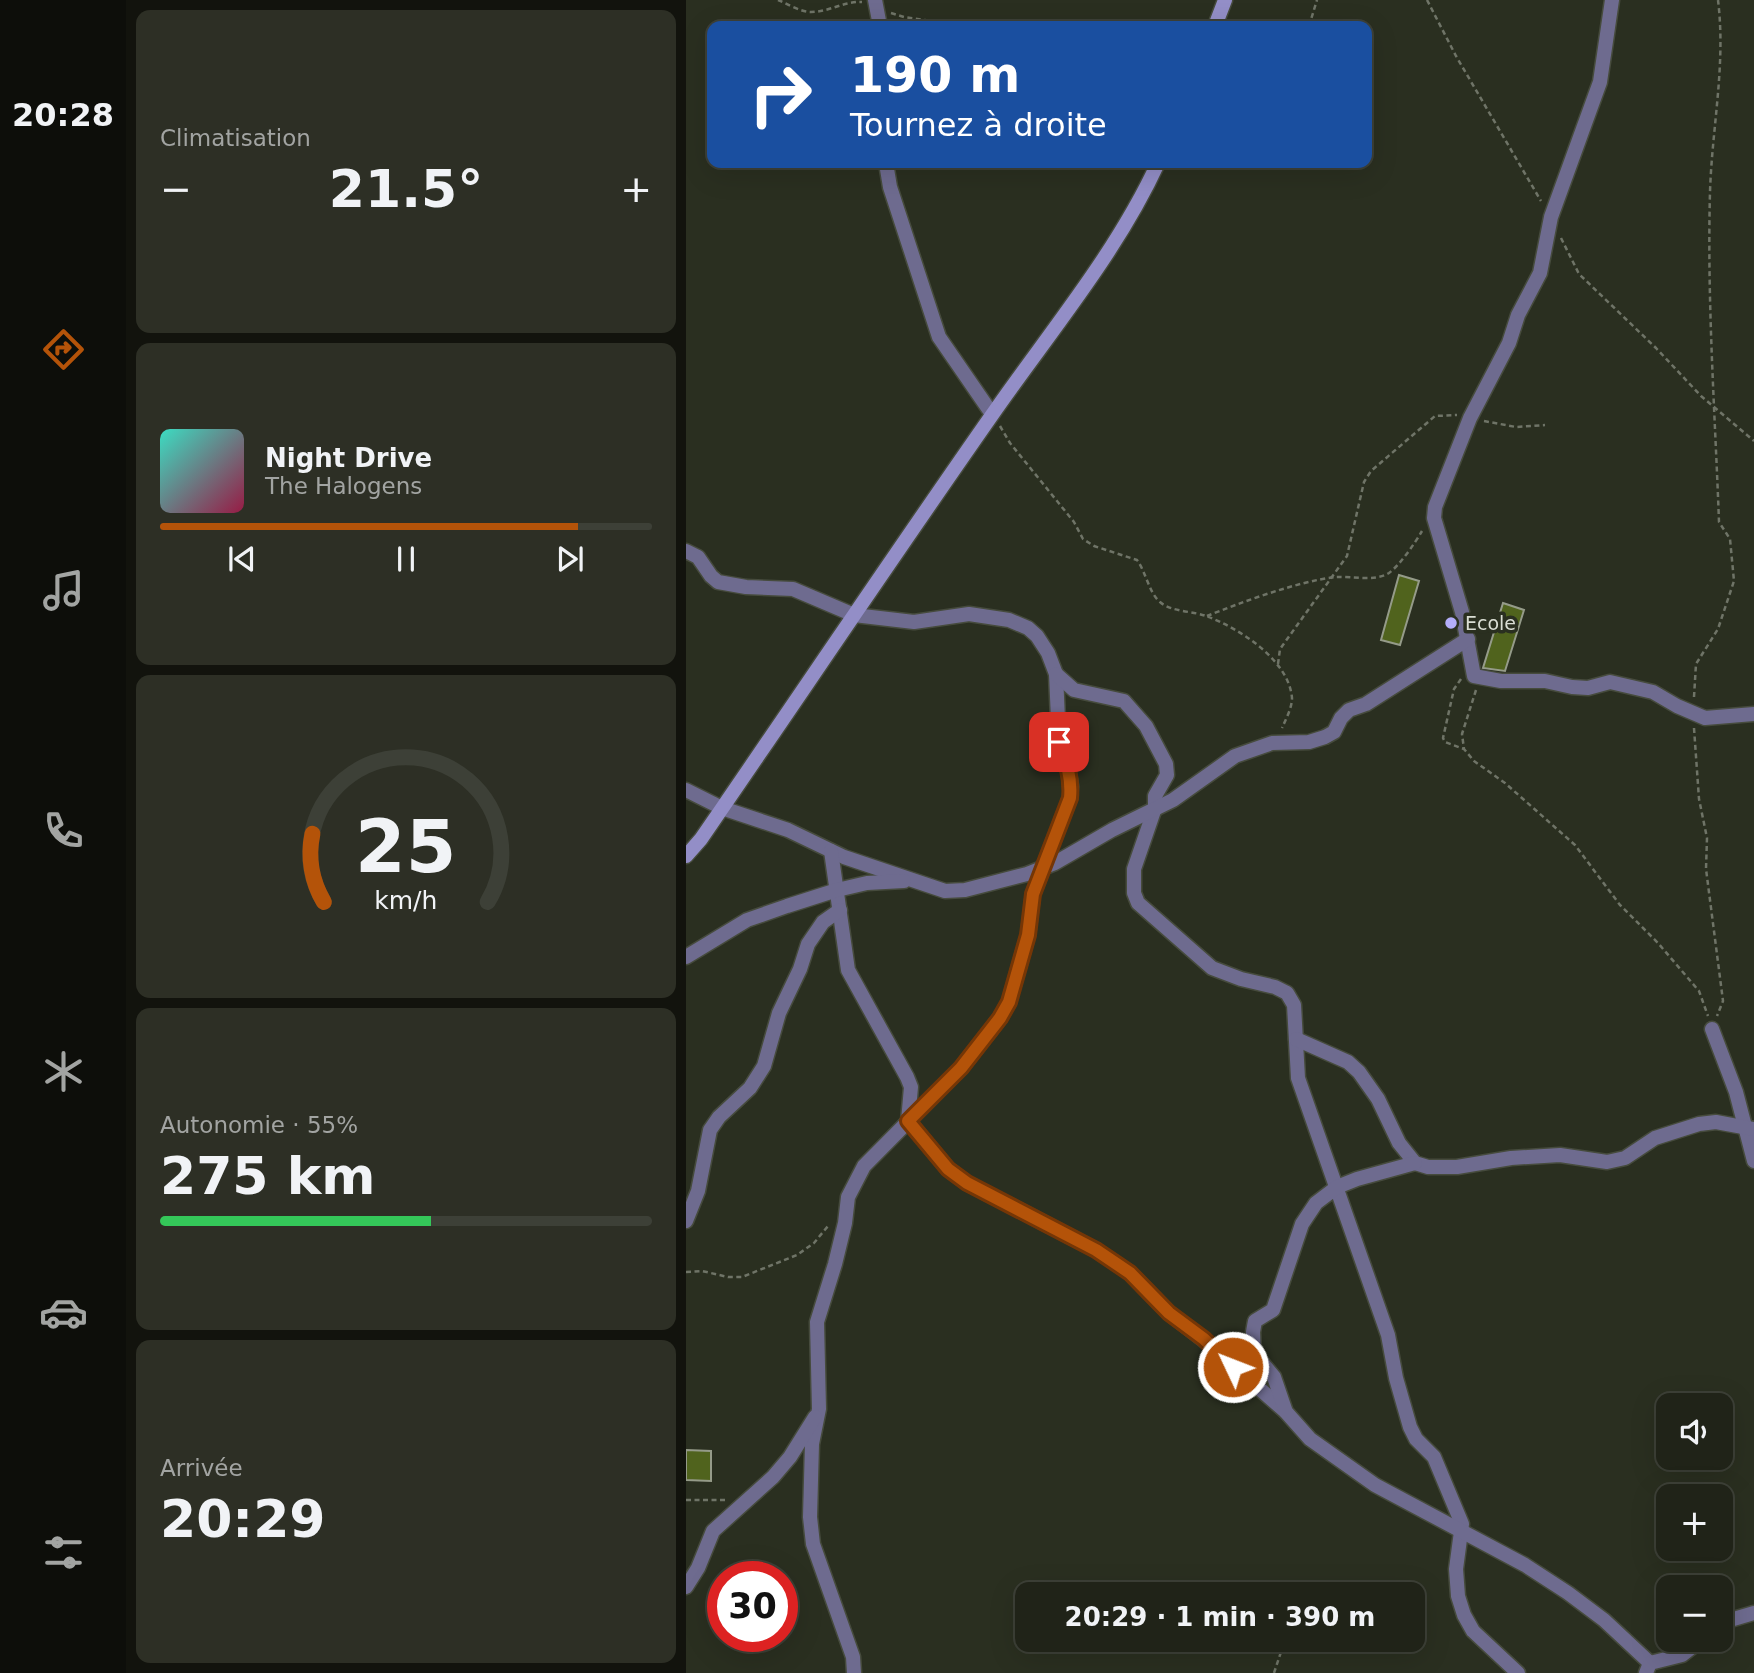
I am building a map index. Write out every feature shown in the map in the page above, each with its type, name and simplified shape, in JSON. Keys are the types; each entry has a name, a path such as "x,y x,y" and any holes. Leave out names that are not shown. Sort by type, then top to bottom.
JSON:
{"street":[{"path":"875,0 879,21"},
{"path":"1217,21 1225,0"},
{"path":"1612,0 1600,82 1551,217 1540,273 1518,315 1509,343 1470,418 1435,507 1434,518 1476,675 1501,681 1545,681 1580,688 1610,682 1653,691 1705,718 1754,715"},
{"path":"887,168 890,187 939,337 992,414"},
{"path":"686,856 701,839 992,414 1110,249 1156,168"},
{"path":"686,551 698,557 718,582 746,587 793,589 854,615 914,622 969,614 1009,620 1028,628 1037,636 1048,653 1056,674 1059,742 1071,786 1070,798 1033,894 1028,935 1009,1002 1000,1018 961,1068 864,1166 848,1197 835,1264 817,1322 819,1409 812,1444 810,1517 813,1544 853,1657 854,1673"},
{"path":"686,790 722,808 913,881 945,891 965,890 1055,863 1172,800 1235,756 1272,743 1309,742 1325,737 1334,732 1341,718 1349,710 1366,704 1468,639"},
{"path":"1056,674 1074,690 1124,701 1146,726 1166,764 1167,775 1155,796 1155,808 1134,869 1134,893 1138,903 1212,968 1241,979 1275,987 1287,993 1294,1005 1298,1078 1388,1335 1396,1378 1410,1427 1416,1439 1434,1457 1462,1524 1456,1569 1458,1596 1464,1615 1473,1631 1518,1673"},
{"path":"831,851 848,970 911,1087 908,1121 948,1169 967,1183 1096,1250 1130,1273 1169,1313 1204,1339 1286,1412 1310,1439 1375,1485 1525,1565 1567,1593 1604,1620 1648,1668 1686,1652"},
{"path":"686,957 747,920 837,890 867,883 913,881"},
{"path":"686,1221 698,1191 710,1129 750,1088 764,1066 779,1013 800,969 808,944 823,922 840,910"},
{"path":"1712,1029 1749,1128 1754,1161"},
{"path":"1296,1039 1348,1062 1359,1072 1378,1100 1399,1143 1415,1163"},
{"path":"1286,1412 1274,1377 1254,1353 1252,1332 1255,1321 1273,1310 1302,1224 1316,1203 1337,1187 1415,1163 1428,1167 1457,1167 1510,1158 1560,1155 1607,1162 1625,1158 1655,1139 1699,1124 1716,1122 1749,1128"},
{"path":"686,1587 698,1568 713,1531 746,1503 790,1457 819,1409"},
{"path":"1733,1619 1754,1613"}],"path":[{"path":"1311,21 1317,0"},
{"path":"1427,0 1456,56 1551,217 1579,274 1715,408 1754,442"},
{"path":"1712,1029 1723,1001 1706,869 1707,838 1699,799 1692,713 1696,664 1718,629 1734,581 1730,539 1719,522 1710,291 1710,190 1721,79 1718,0"},
{"path":"992,414 1010,443 1074,522 1083,539 1137,560 1158,601 1207,616 1243,635 1278,664 1286,678 1292,705 1272,743"},
{"path":"1278,664 1280,649 1347,556 1364,482 1371,471 1435,416 1450,414 1516,427 1545,425"},
{"path":"1207,616 1238,604 1334,577 1375,577 1388,573 1415,544 1435,507"},
{"path":"1476,675 1460,680 1454,689 1443,733 1445,742 1464,749 1474,761 1505,783 1575,845 1620,905 1658,943 1699,991 1712,1029"},
{"path":"1464,749 1462,734 1476,675"},
{"path":"686,1272 702,1271 742,1277 797,1255 814,1243 832,1221"},
{"path":"686,1500 717,1498 746,1503"},
{"path":"1274,1673 1281,1652"}],"building":[{"path":"1399,575 1419,581 1400,645 1381,640"},
{"path":"1503,603 1524,610 1505,671 1483,668"},
{"path":"686,1450 711,1451 711,1481 686,1480"}],"place":[{"name":"Ecole","path":"1451,623"}],"route":[{"path":"1059,742 1069,774 1070,798 1033,894 1028,935 1009,1002 1000,1018 961,1068 908,1121 948,1169 967,1183 1096,1250 1130,1273 1169,1313 1204,1339 1233,1367"}]}
